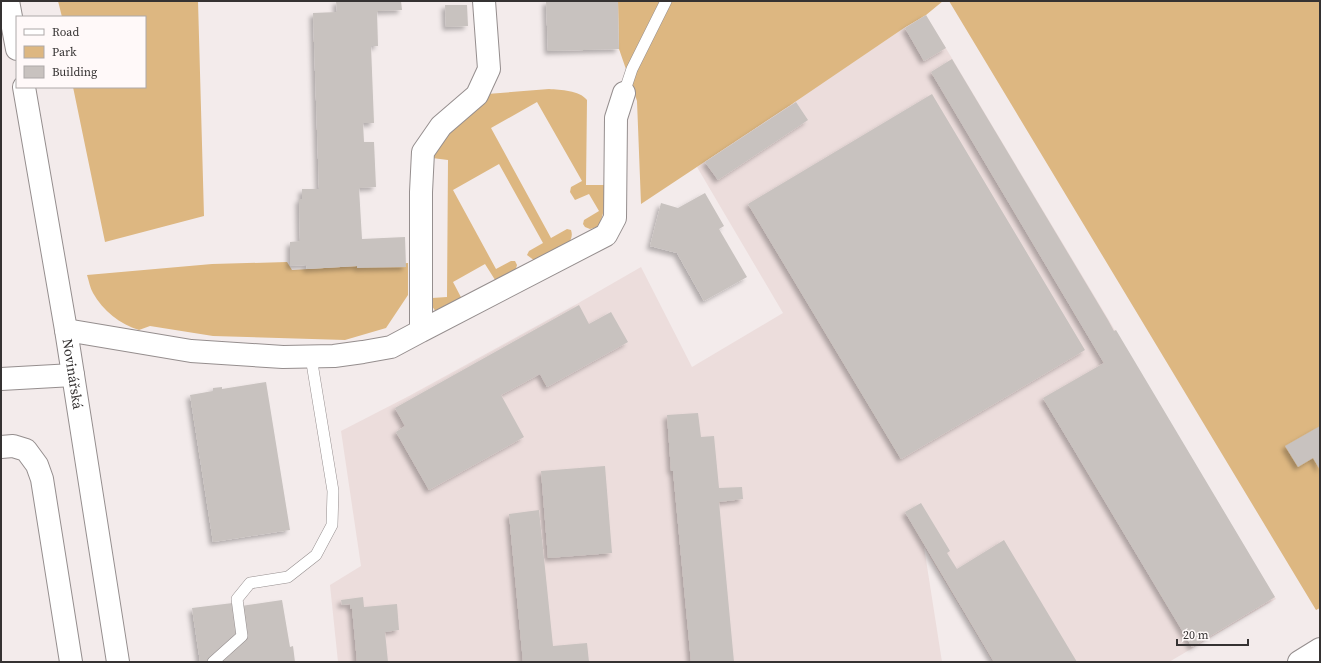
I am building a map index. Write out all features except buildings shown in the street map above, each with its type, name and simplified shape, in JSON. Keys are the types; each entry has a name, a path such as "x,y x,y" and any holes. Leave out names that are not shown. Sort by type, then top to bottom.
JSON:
{"street":[{"path":"8,1 16,43"},
{"path":"421,331 421,192 423,152 441,126 477,95 489,70 484,1"},
{"name":"Novinářská","path":"24,88 66,330 118,662"},
{"path":"66,330 191,351 255,356 334,356 391,347 606,235 615,218 616,118 624,94"},
{"path":"1,379 73,375"},
{"path":"1,447 13,446 26,450 37,465 42,479 70,662"},
{"path":"1299,662 1320,649"}],"lane":[{"path":"624,94 632,69 666,1"},
{"path":"213,662 242,636 237,599 250,583 288,577 316,554 332,525 333,491 311,357"}],"shaded area":[{"path":"926,15 1276,599 1169,662 993,662 924,547 942,662 338,662 330,585 361,566 341,431 409,396 641,267 692,367 783,313 697,167 904,28"}],"green space":[{"path":"58,1 198,1 204,216 105,242 73,88 146,88 146,16 62,16"},
{"path":"618,1 943,1 926,15 904,28 641,204 637,101 619,49"},
{"path":"949,1 1320,1 1320,608 1316,610"},
{"path":"549,89 575,92 587,100 586,185 604,185 604,207 600,223 597,227 590,229 585,227 583,224 584,220 599,211 589,194 575,200 570,192 571,187 582,181 537,102 491,128 551,238 567,229 571,230 571,239 568,244 535,261 527,255 529,251 543,243 499,164 453,190 496,269 511,261 515,261 517,265 515,272 497,283 485,264 453,282 464,303 436,312 432,306 432,298 447,297 448,160 432,158 436,147 487,94"},
{"path":"287,262 292,270 408,263 408,295 386,328 345,340 213,336 150,326 139,330 125,324 107,311 97,300 92,291 87,275 212,264"}]}
